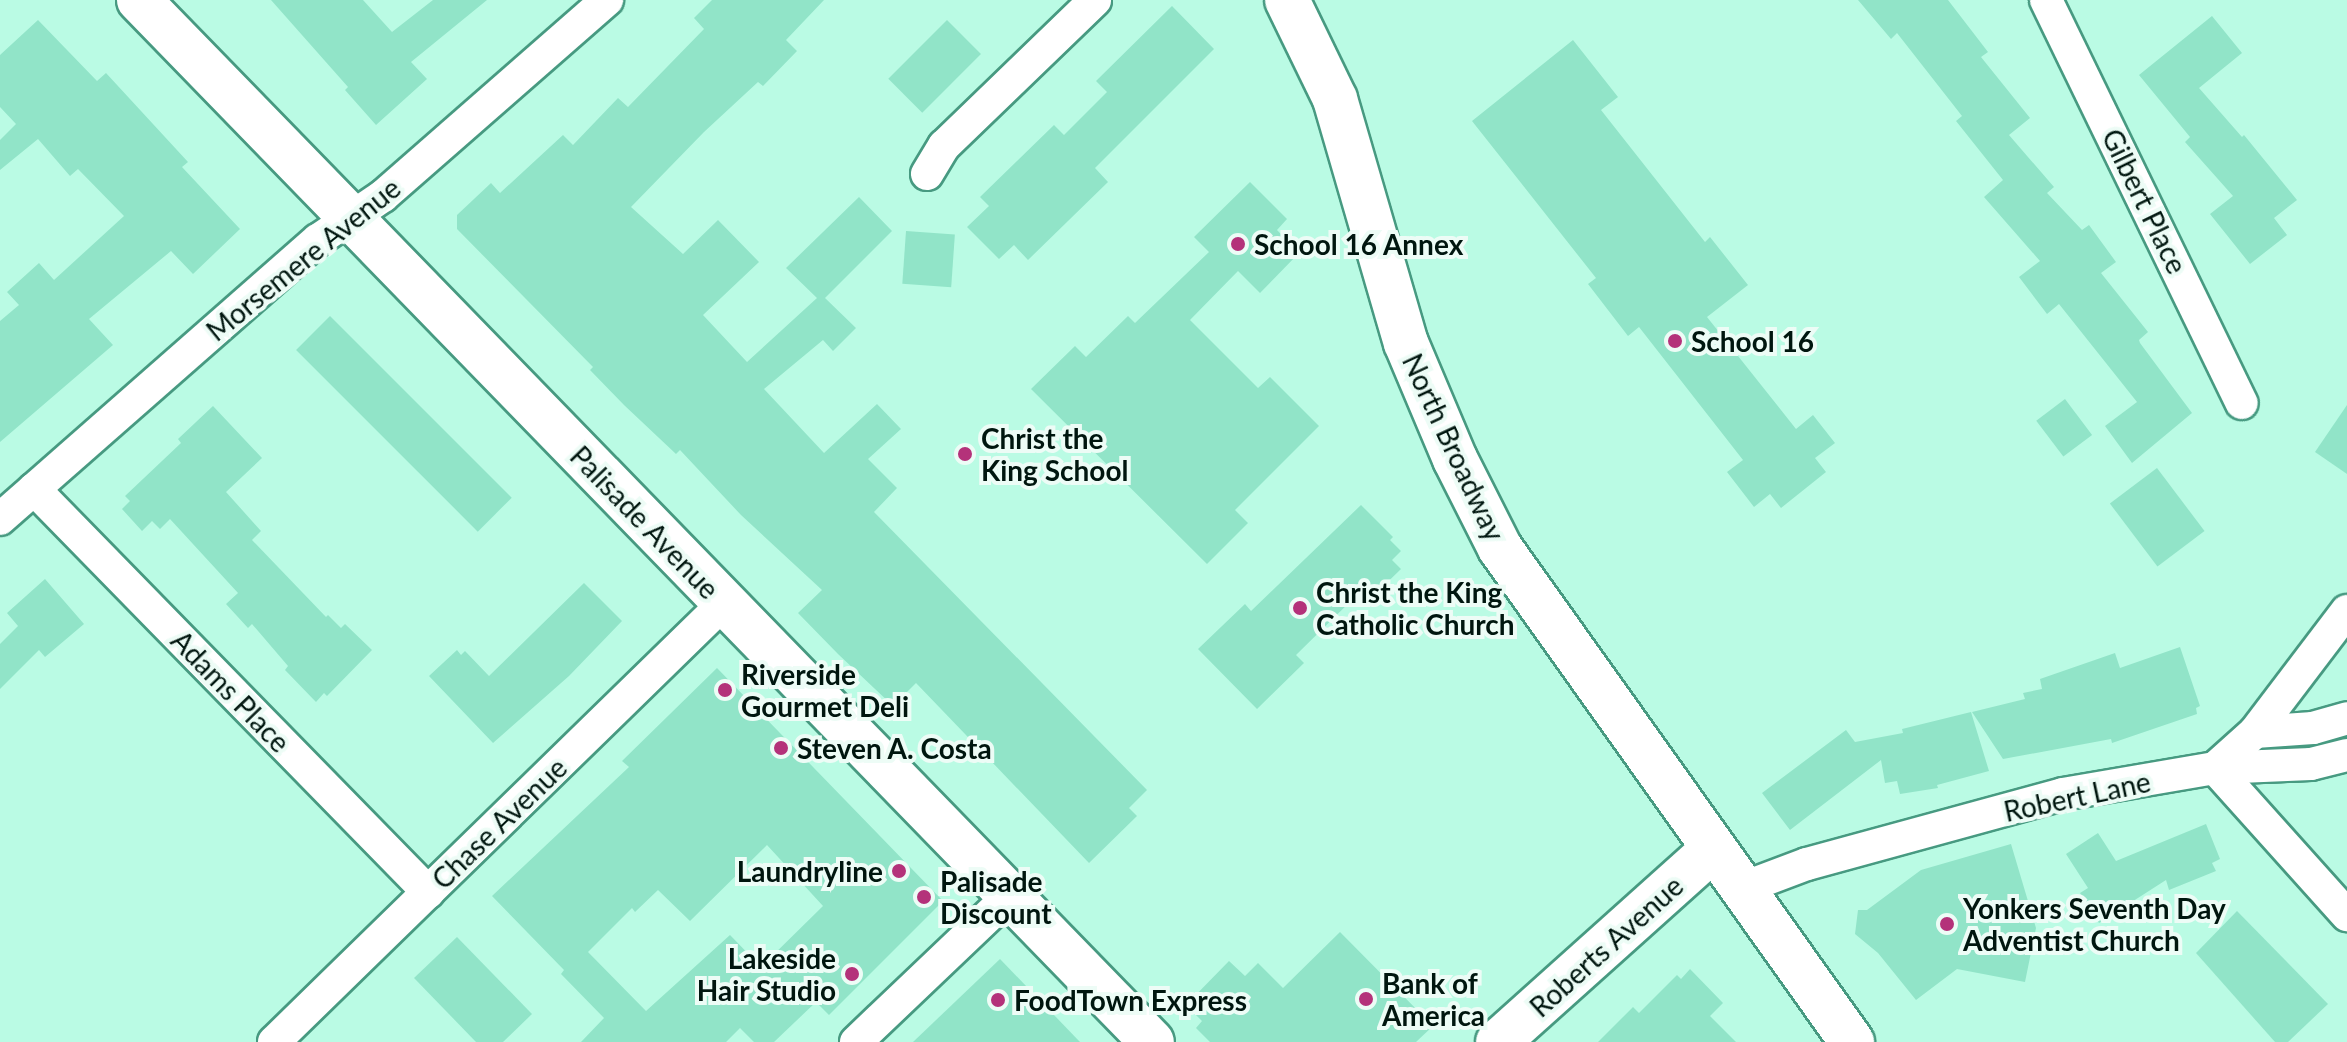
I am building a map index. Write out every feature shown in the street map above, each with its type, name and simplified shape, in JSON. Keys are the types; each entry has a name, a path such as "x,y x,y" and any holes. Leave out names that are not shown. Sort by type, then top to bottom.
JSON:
{"street":[{"name":"Palisade Avenue","path":"139,0 1152,1042"},
{"name":"Morsemere Avenue","path":"0,519 318,240 383,196 607,0"},
{"path":"927,174 944,146 1095,0"},
{"name":"North Broadway","path":"1287,0 1335,99 1406,343 1468,485 1500,548 1852,1042"},
{"name":"Gilbert Place","path":"2046,0 2242,403"},
{"name":"Adams Place","path":"34,489 428,892"},
{"name":"Chase Avenue","path":"274,1042 723,604"},
{"path":"2347,611 2255,732 2215,768 2347,915"},
{"path":"2255,732 2313,728 2347,718"},
{"name":"Robert Lane","path":"1743,888 1807,864 2063,794 2215,768 2311,764 2347,755"},
{"name":"Roberts Avenue","path":"1498,1042 1713,849"},
{"path":"856,1042 1008,897"}],"building":[{"path":"271,0 363,0 392,32 433,0 487,0 411,62 427,79 376,125 345,90 348,87"},
{"path":"712,0 824,0 786,40 797,51 763,86 758,82 704,132 631,207 683,254 718,220 759,262 703,315 747,362 817,298 786,268 859,197 892,231 825,298 856,328 833,351 823,340 764,389 824,453 877,404 901,429 868,459 897,488 874,512 1147,790 1129,808 1137,816 1089,863 916,683 893,706 838,654 798,613 822,590 741,515 680,450 676,454 624,405 590,370 593,367 457,229 457,215 491,183 500,193 563,135 573,145 618,98 628,107 704,29 694,18"},
{"path":"1858,0 1948,0 1988,52 1981,57 2030,118 2009,135 2054,187 2047,193 2082,230 2089,225 2116,262 2101,273 2148,332 2139,340 2140,343 2192,413 2132,463 2105,426 2137,402 2059,304 2047,314 2019,277 2040,261 1984,197 2003,180 1956,121 1962,116 1897,33 1891,39"},
{"path":"1172,6 1214,49 1095,168 1108,182 1028,260 1014,245 999,259 967,227 989,206 980,197 1054,125 1064,135 1107,92 1096,81"},
{"path":"2212,16 2242,53 2199,88 2242,137 2244,135 2297,200 2274,218 2287,235 2250,264 2210,214 2233,196 2185,142 2190,137 2139,75"},
{"path":"38,20 97,81 106,73 188,162 182,167 240,229 193,274 171,251 89,319 113,345 0,442 0,321 19,305 7,292 39,263 54,280 124,216 78,169 70,176 38,139 0,170 0,140 16,124 0,107 0,55"},
{"path":"947,20 981,54 922,113 888,79"},
{"path":"1573,40 1618,97 1601,110 1705,242 1710,237 1748,285 1707,317 1796,429 1813,415 1835,443 1815,458 1826,472 1781,508 1770,494 1754,507 1727,472 1743,460 1639,327 1628,336 1588,284 1596,278 1472,121"},
{"path":"1250,182 1287,219 1277,230 1299,253 1260,293 1238,271 1190,320 1258,388 1270,377 1319,426 1235,510 1248,523 1207,564 1031,389 1075,346 1086,357 1128,316 1135,323 1209,252 1194,237"},
{"path":"906,231 955,234 951,287 902,284"},
{"path":"330,316 512,498 478,532 296,350"},
{"path":"2065,399 2092,435 2063,457 2036,421"},
{"path":"2347,405 2347,474 2315,452"},
{"path":"213,406 262,458 226,492 261,531 252,540 326,617 328,615 341,628 345,624 372,650 327,696 324,693 316,702 285,670 288,666 252,624 248,628 226,604 238,593 170,519 160,529 152,521 142,531 122,509 130,501 125,496 181,443 178,439"},
{"path":"2157,468 2205,531 2157,567 2110,504"},
{"name":"Christ the King Catholic Church","path":"1361,505 1393,537 1390,540 1401,551 1392,560 1401,569 1368,601 1359,593 1296,655 1304,663 1257,709 1198,649 1245,604 1251,611"},
{"path":"45,579 84,624 45,657 39,650 0,689 0,644 18,626 7,613"},
{"path":"584,583 622,621 569,676 493,743 429,676 457,650 461,655 465,651 489,676"},
{"path":"2180,647 2200,706 2196,708 2197,714 2112,743 2111,739 2003,759 1972,712 2025,699 2023,693 2042,689 2040,679 2115,653 2120,668"},
{"path":"717,668 943,901 829,1015 816,1002 774,1042 754,1042 740,1028 726,1042 581,1042 604,1018 561,974 564,970 492,896 629,767 622,761","holes":["767,845 823,906 761,967 730,935 646,1011 588,952 632,908 635,912 658,890 690,921"]},
{"path":"1971,712 1989,771 1937,785 1938,788 1900,794 1897,781 1885,783 1881,760 1790,830 1762,793 1846,730 1855,742 1903,733 1902,729"},
{"path":"2206,824 2220,859 2212,863 2216,871 2169,890 2166,880 2099,923 2080,893 2088,888 2066,854 2098,833 2116,861"},
{"name":"Yonkers Seventh Day Adventist Church","path":"2011,844 2036,928 2025,982 1957,969 1916,1000 1878,953 1855,934 1858,910 1867,910 1921,870"},
{"path":"2237,911 2328,1004 2288,1042 2275,1042 2196,953"},
{"path":"1340,932 1433,1026 1416,1042 1210,1042 1196,1028 1202,1021 1186,1005 1229,961 1245,976 1258,963 1283,988"},
{"path":"457,937 532,1014 503,1042 476,1042 414,978"},
{"name":"FoodTown Express","path":"1000,959 1080,1042 913,1042"},
{"path":"1690,969 1723,1003 1710,1016 1736,1042 1598,1042 1633,1007 1639,1013 1677,975 1681,979"}],"place":[{"name":"School 16 Annex","path":"1238,244"},
{"name":"School 16","path":"1675,341"},
{"name":"Christ the King School","path":"965,454"},
{"name":"Christ the King Catholic Church","path":"1300,608"},
{"name":"Riverside Gourmet Deli","path":"725,690"},
{"name":"Steven A. Costa","path":"781,748"},
{"name":"Laundryline","path":"899,871"},
{"name":"Palisade Discount","path":"924,897"},
{"name":"Yonkers Seventh Day Adventist Church","path":"1947,924"},
{"name":"Lakeside Hair Studio","path":"852,974"},
{"name":"Bank of America","path":"1366,999"},
{"name":"FoodTown Express","path":"998,1000"}]}
